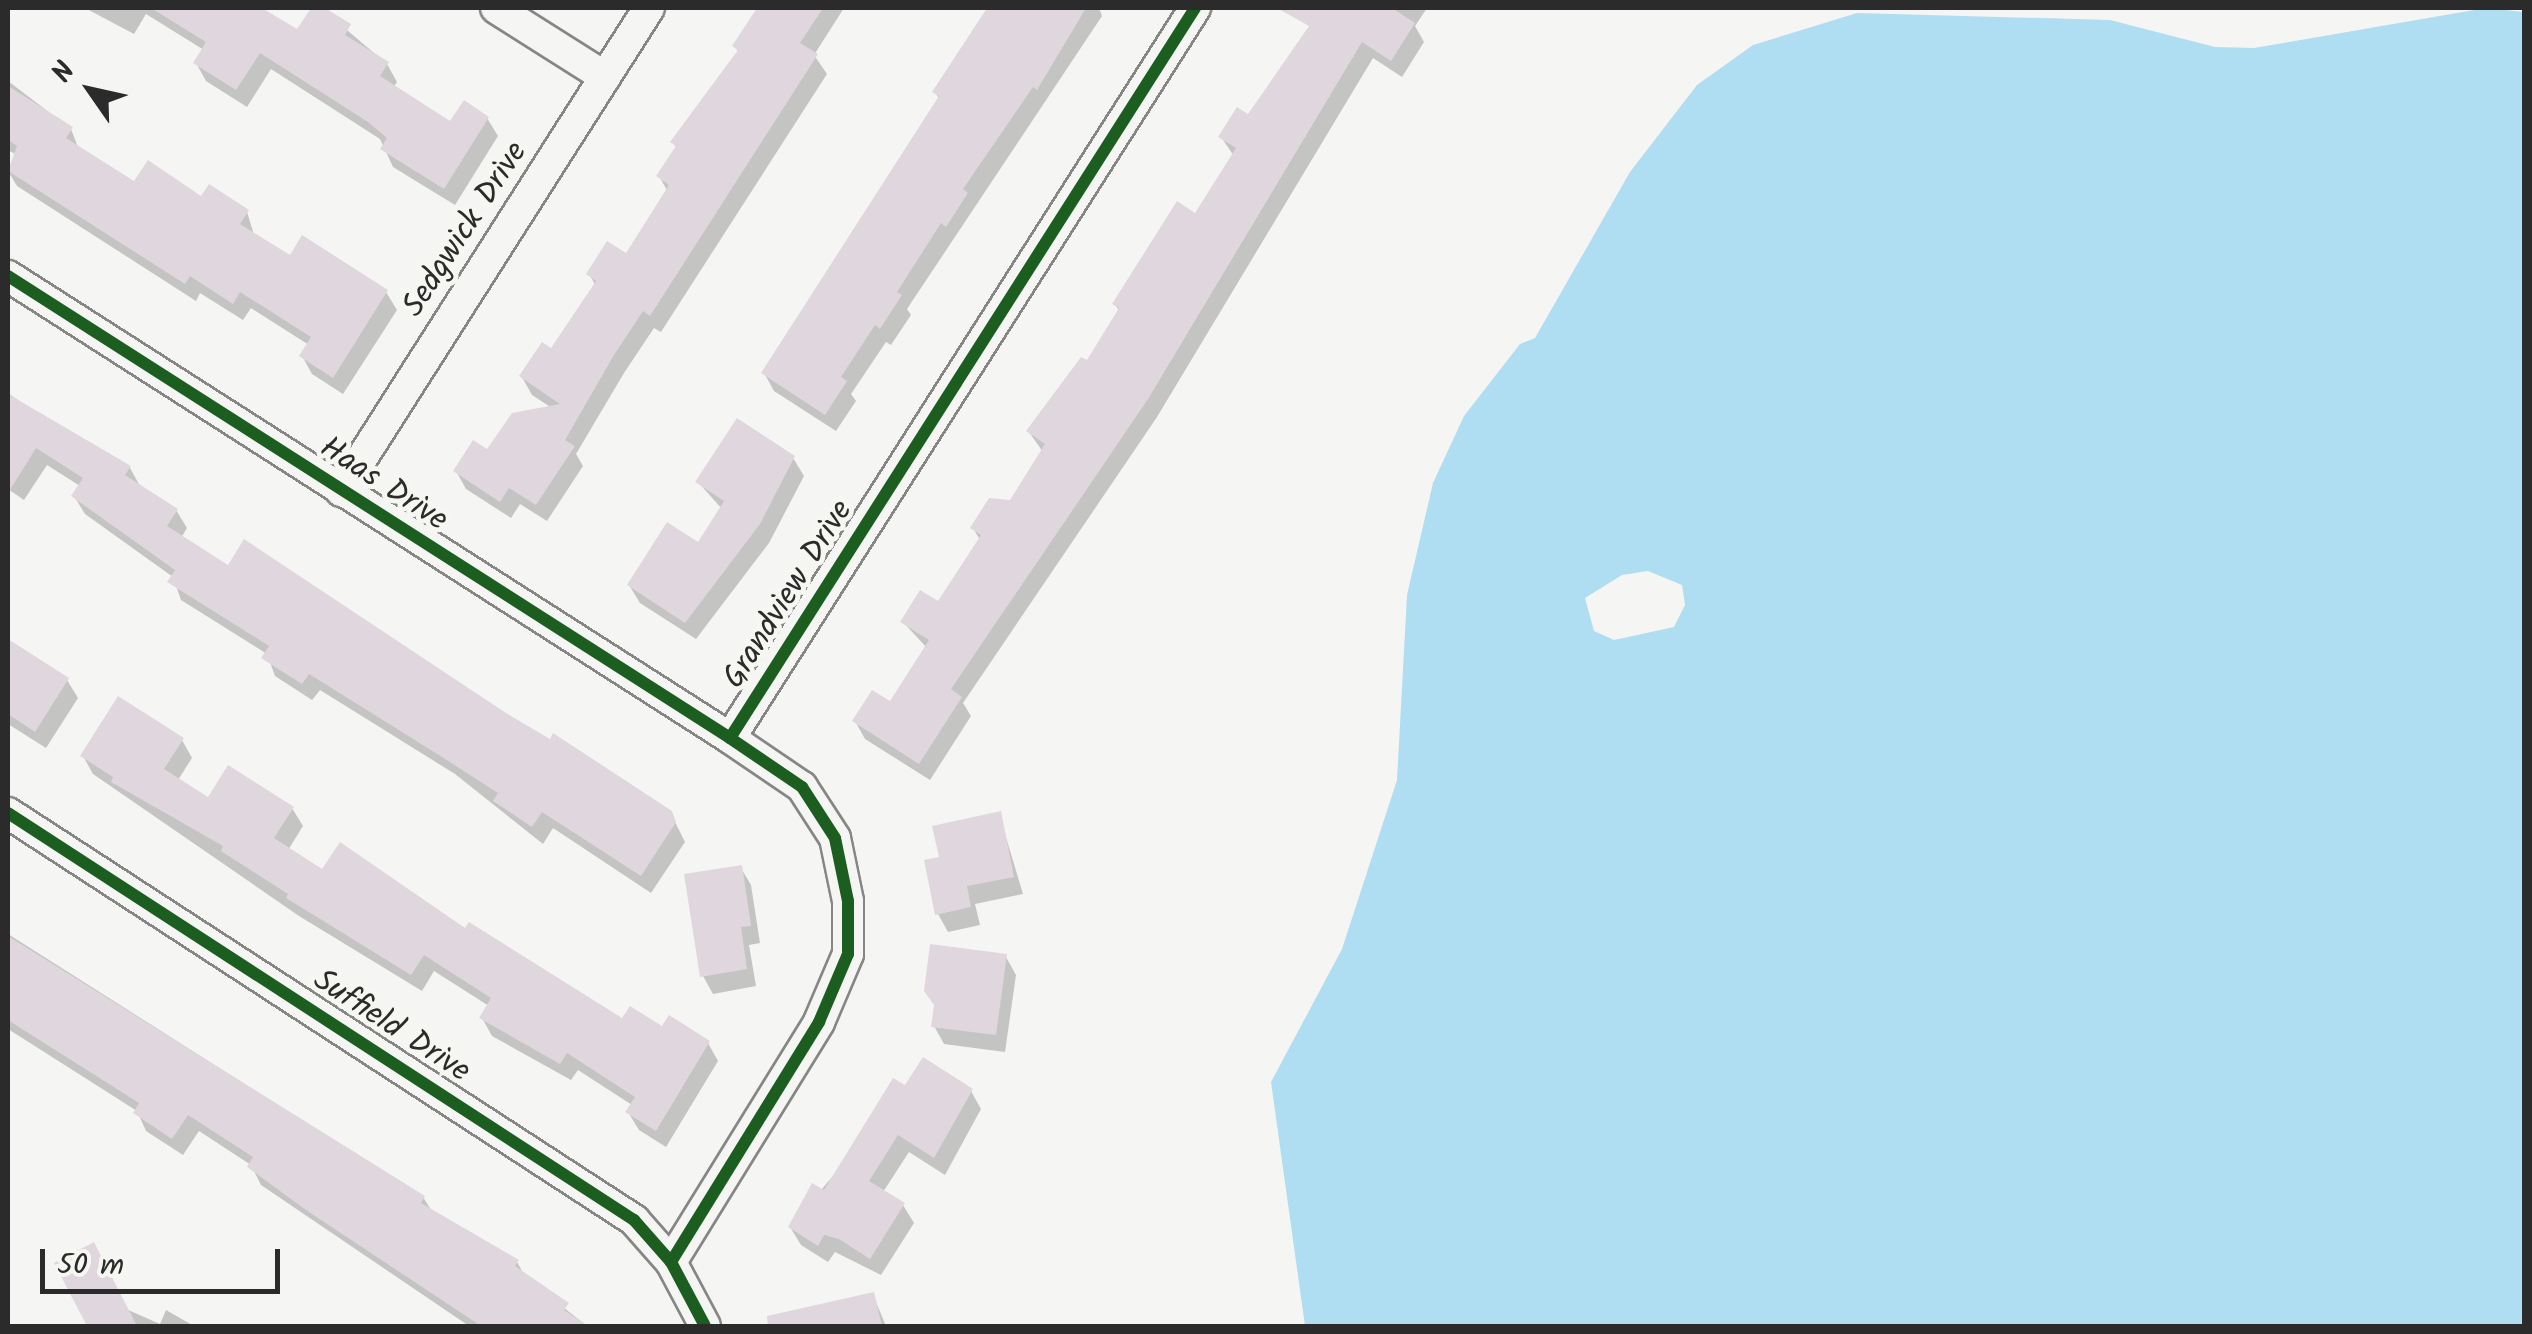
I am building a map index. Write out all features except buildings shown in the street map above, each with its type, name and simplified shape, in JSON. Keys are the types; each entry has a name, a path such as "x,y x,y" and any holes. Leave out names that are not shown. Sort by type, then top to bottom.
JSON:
{"street":[{"path":"496,8 605,77"},
{"name":"Sedgwick Drive","path":"341,490 649,8"},
{"name":"Grandview Drive","path":"670,1262 819,1022 848,954 848,901 835,838 802,787 730,738 1195,8"},
{"name":"Haas Drive","path":"8,276 730,738"},
{"name":"Suffield Drive","path":"8,813 582,1182 634,1220 670,1262 705,1326"}],"water":[{"path":"2486,8 2524,12 2524,1326 1305,1326 1271,1082 1342,949 1397,780 1407,595 1433,483 1464,416 1520,344 1535,338 1630,172 1697,85 1753,45 1857,13 2110,20 2215,47 2254,48","holes":["1648,571 1682,585 1685,605 1674,627 1614,640 1594,631 1585,598 1622,575"]}],"cycle path":[{"path":"671,1262 819,1022 848,954 848,901 835,838 802,787 730,738 1195,8"},
{"path":"8,276 730,738"},
{"path":"8,813 634,1220 671,1262 705,1326"}]}
